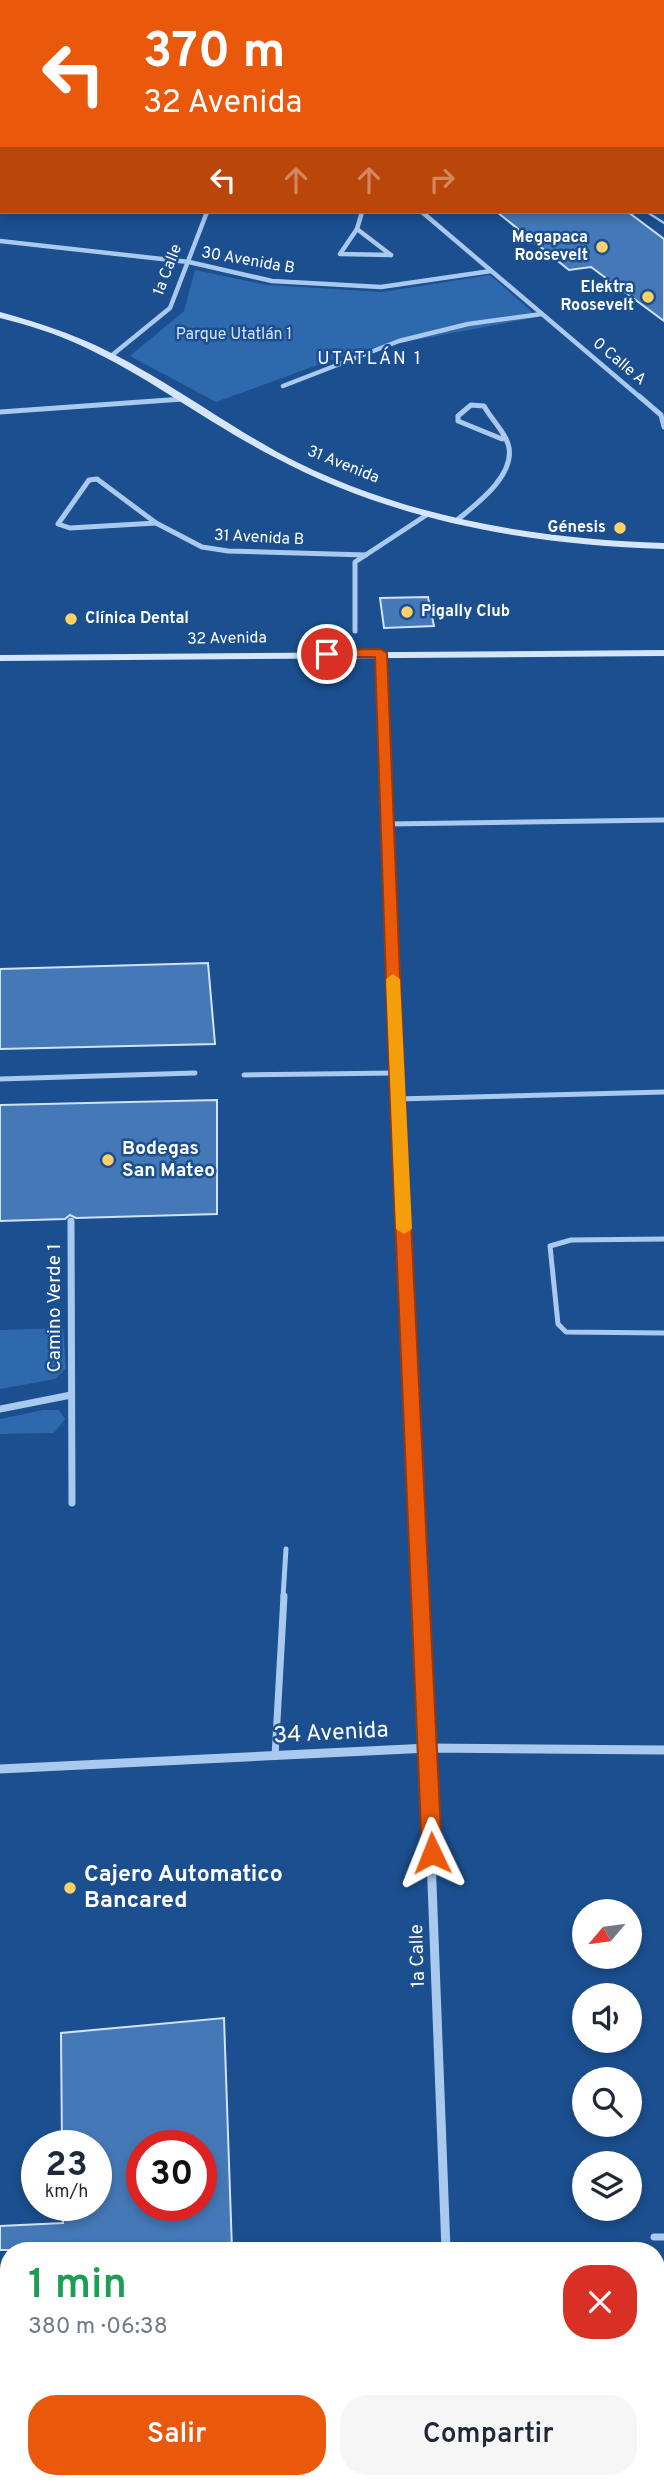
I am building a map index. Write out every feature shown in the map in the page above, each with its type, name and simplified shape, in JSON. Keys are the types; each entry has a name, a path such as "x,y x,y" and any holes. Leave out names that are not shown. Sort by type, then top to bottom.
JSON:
{"street":[{"name":"1a Calle","path":"111,356 170,308 206,214"},
{"path":"357,229 391,255 342,255 340,252 357,229 361,214"},
{"name":"0 Calle A","path":"424,214 662,415 664,427"},
{"name":"30 Avenida B","path":"0,241 189,262 272,281 381,287 491,271"},
{"path":"283,386 399,341 468,324 542,314"},
{"name":"31 Avenida","path":"0,315 26,320 111,356 317,475 428,514 560,540 664,546"},
{"path":"0,412 183,399"},
{"path":"456,521 492,488 505,466 509,446 502,439 484,406 478,403 471,405 458,416 458,421 502,439"},
{"name":"31 Avenida B","path":"156,523 70,528 58,524 89,480 97,479 156,523 214,550 366,555"},
{"path":"355,631 355,562 428,514"},
{"name":"1a Calle","path":"381,653 397,1099 429,1748 446,2242"},
{"name":"32 Avenida","path":"0,658 381,653 664,653"},
{"path":"388,824 664,820"},
{"name":"Camino Verde 1","path":"71,1221 72,1503"},
{"name":"Camino Verde 1","path":"0,1409 72,1395"},
{"name":"34 Avenida","path":"0,1769 429,1748 664,1750"}],"lane":[{"path":"0,1079 195,1073"},
{"path":"244,1075 396,1073"},
{"path":"397,1099 664,1092"},
{"path":"664,1239 571,1240 550,1246 558,1324 566,1332 664,1333"},
{"path":"275,1756 286,1549"},
{"path":"654,2236 664,2236"}],"green space":[{"name":"Parque Utatlán 1","path":"195,270 267,285 382,292 490,275 538,317 356,351 216,402 130,356 184,311"},
{"path":"63,1328 66,1368 55,1379 0,1389 0,1330"},
{"path":"43,1410 59,1410 65,1419 54,1433 0,1434 0,1419"}],"building":[{"name":"Megapaca Roosevelt","path":"499,214 631,214 664,239 664,321 591,267 569,270"},
{"name":"Pigally Club","path":"428,597 434,626 384,628 380,598"},
{"path":"208,963 215,1044 0,1049 0,969"},
{"name":"Bodegas San Mateo","path":"217,1100 217,1214 76,1218 70,1215 65,1219 0,1221 0,1105"},
{"path":"224,2018 232,2242 0,2242 0,2226 112,2221 112,2130 62,2130 61,2033"}],"slow traffic":[{"path":"393,979 404,1229"}],"place":[{"name":"Megapaca Roosevelt","path":"602,247"},
{"name":"Elektra Roosevelt","path":"648,297"},
{"name":"Génesis","path":"620,528"},
{"name":"Pigally Club","path":"407,612"},
{"name":"Clínica Dental","path":"71,619"},
{"name":"Bodegas San Mateo","path":"108,1160"},
{"name":"Cajero Automatico Bancared","path":"70,1888"}],"district":[{"name":"UTATLÁN 1","path":"370,359"}],"route":[{"path":"327,654 381,653 397,1099 432,1853"}]}
